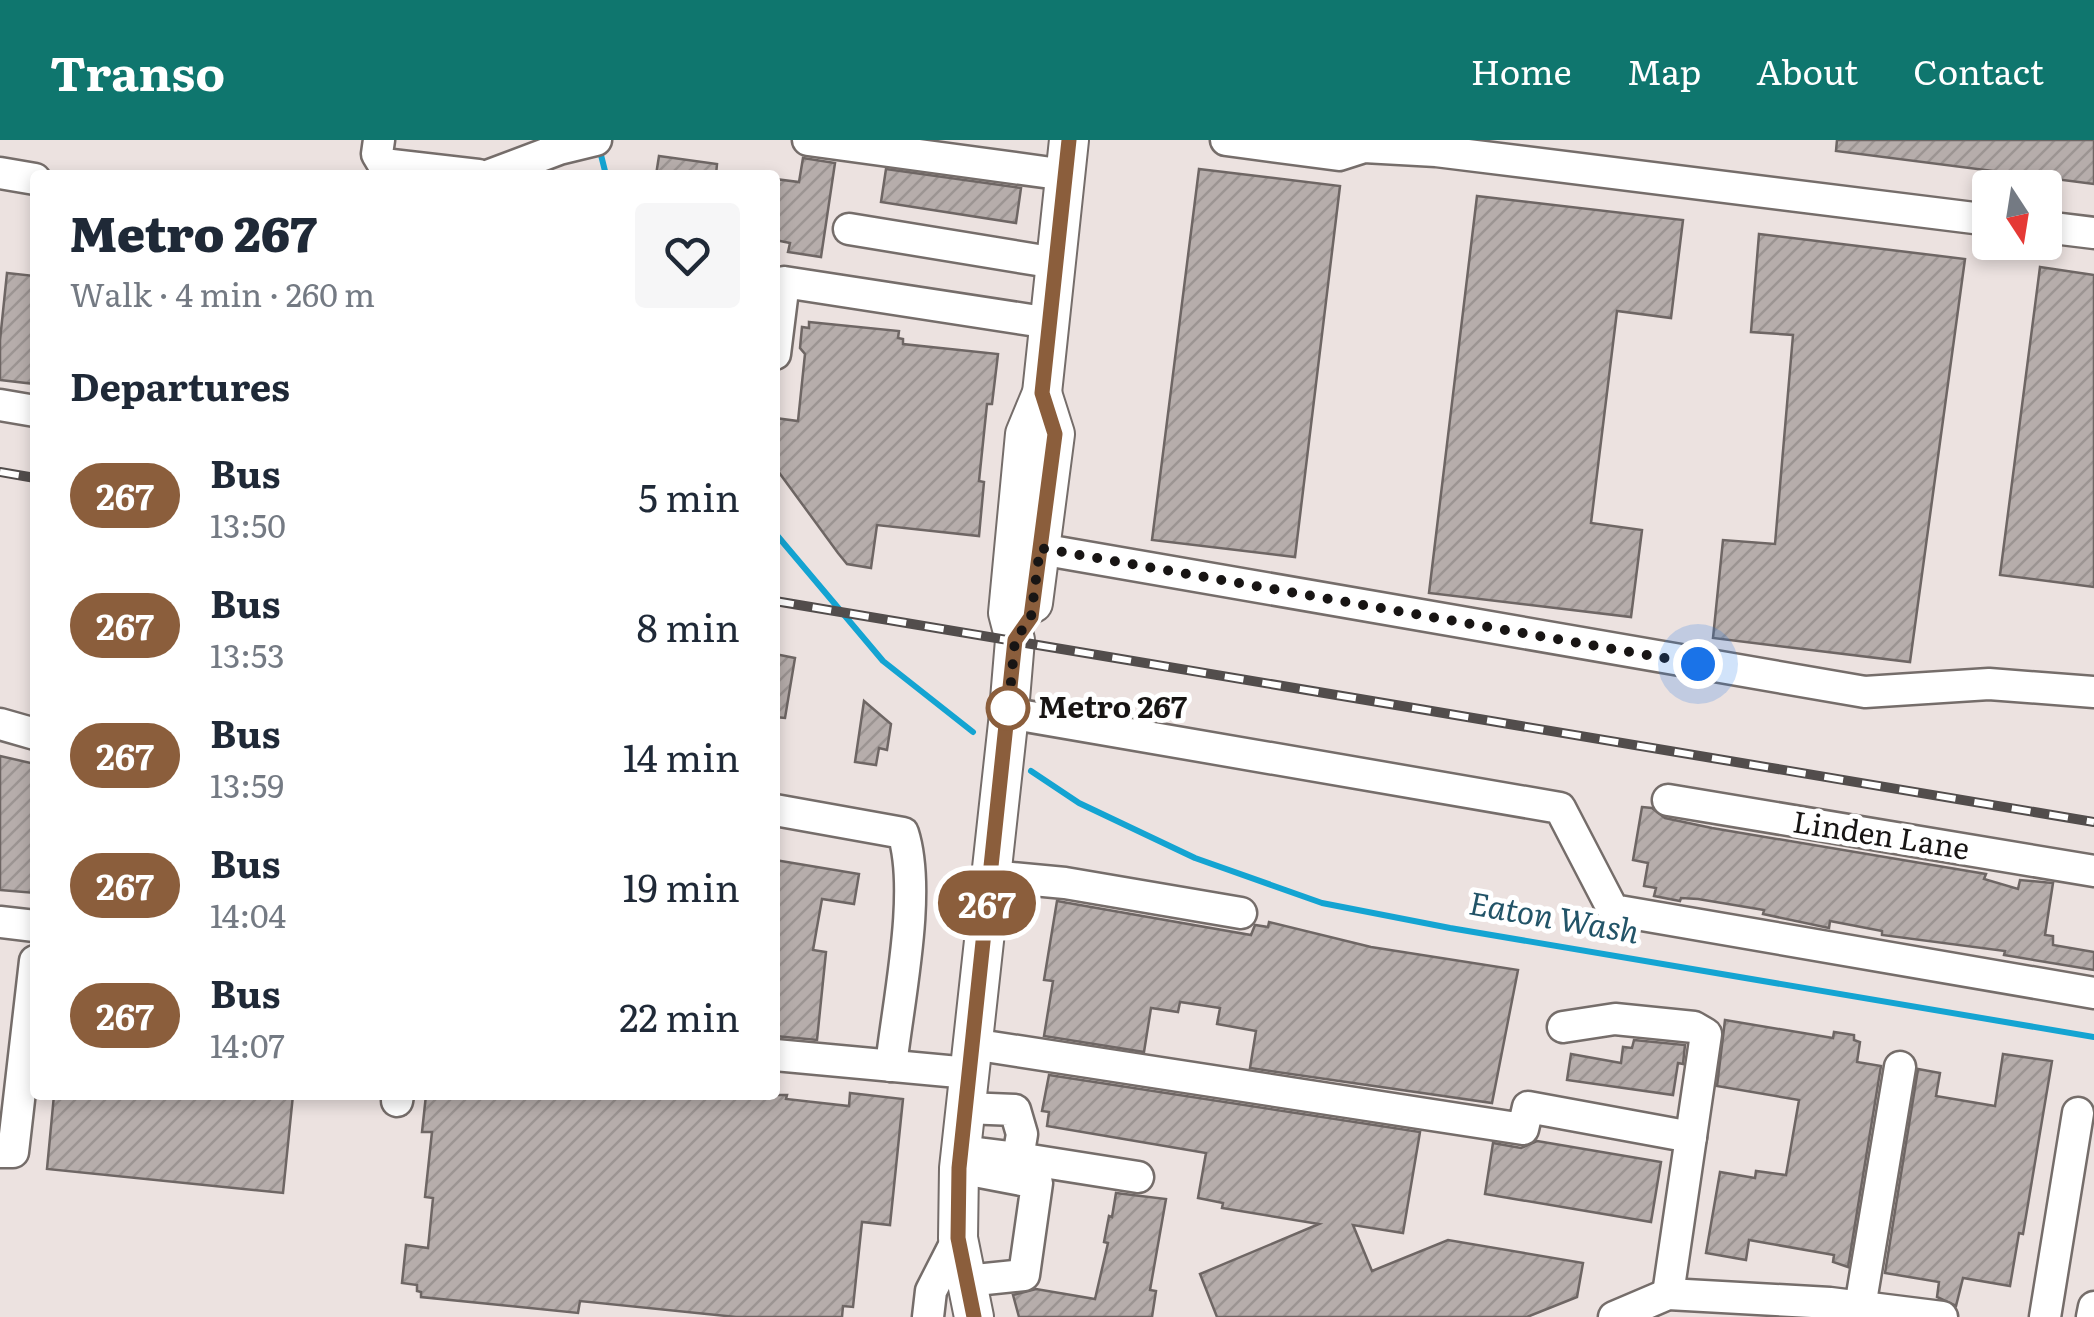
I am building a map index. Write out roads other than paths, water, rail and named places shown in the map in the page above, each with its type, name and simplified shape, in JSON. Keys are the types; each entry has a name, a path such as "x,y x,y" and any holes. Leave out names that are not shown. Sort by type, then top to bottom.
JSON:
{"main road":[{"path":"970,1299 958,1238 960,1160 1015,640 1008,612 1024,434 1042,393 1067,158"},
{"path":"1015,640 1031,617 1055,434 1042,393"}],"street":[{"path":"379,140 377,154 383,164 435,170"},
{"path":"501,170 551,147 596,140"},
{"path":"808,140 1067,158"},
{"path":"1226,140 1339,155 1360,144 1436,151 1972,218"},
{"path":"0,174 30,177"},
{"path":"849,228 1056,263"},
{"path":"2062,229 2094,233"},
{"path":"780,314 784,282 1050,322"},
{"path":"0,405 30,410"},
{"path":"1040,548 1866,692 1989,684 2094,692"},
{"path":"1008,718 1560,808 1612,910 2094,992"},
{"path":"0,724 30,733"},
{"name":"Linden Lane","path":"1668,800 2094,871"},
{"path":"780,811 904,833 910,854 911,895 891,1066"},
{"path":"990,876 1065,884 1241,913"},
{"path":"0,922 30,925"},
{"path":"0,1152 13,1152 30,1004"},
{"path":"1563,1027 1615,1018 1702,1031 1706,1041 1668,1294"},
{"path":"780,1055 1523,1128 1528,1108 1691,1137"},
{"path":"1839,1309 1900,1067"},
{"path":"969,1075 1016,1110 1022,1134 1018,1158"},
{"path":"2045,1317 2078,1113"},
{"path":"960,1160 1018,1158 1138,1177"},
{"path":"960,1160 1037,1183 1024,1276 970,1299"},
{"path":"928,1317 931,1291 958,1238"},
{"path":"1614,1317 1668,1294 1942,1317"},
{"path":"2092,1317 2094,1307"}],"waterway":[{"name":"Eaton Wash","path":"599,147 605,170"},
{"name":"Eaton Wash","path":"780,539 883,661 973,732"},
{"name":"Eaton Wash","path":"1031,771 1079,803 1195,858 1322,903 2094,1037"}],"railway":[{"path":"0,472 30,477"},
{"path":"780,602 2094,822"}],"place":[{"name":"Metro 267","path":"1008,708"}]}
